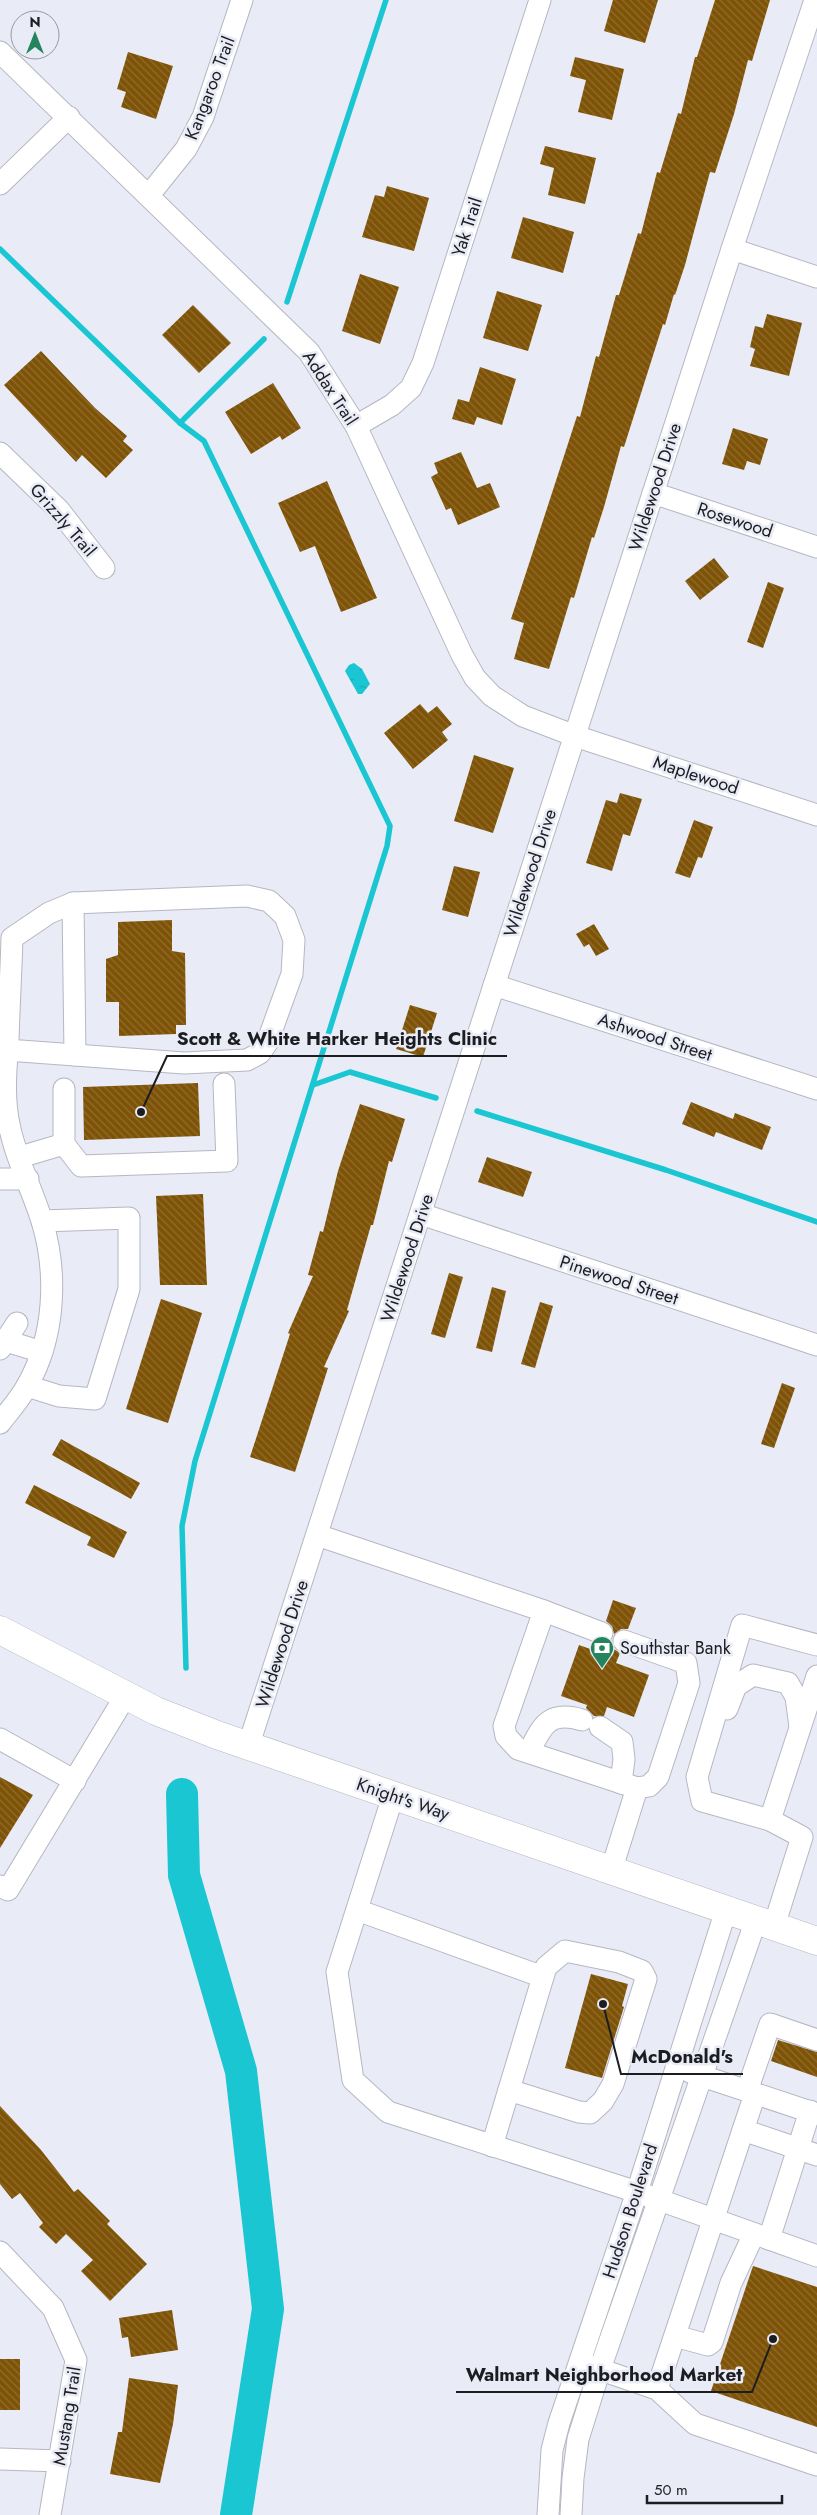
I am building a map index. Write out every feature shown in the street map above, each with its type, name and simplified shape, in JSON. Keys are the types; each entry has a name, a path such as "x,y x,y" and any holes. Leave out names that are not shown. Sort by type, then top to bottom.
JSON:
{"main road":[{"name":"Knight's Way","path":"0,1630 156,1711 248,1747 817,1941"}],"street":[{"name":"Kangaroo Trail","path":"149,195 186,149 203,117 242,0"},
{"name":"Yak Trail","path":"356,426 392,404 411,388 423,363 540,0"},
{"name":"Wildewood Drive","path":"248,1747 732,249 814,9"},
{"name":"Addax Trail","path":"0,52 309,352 356,426 475,678 507,707 523,716 575,736"},
{"path":"0,184 69,117"},
{"path":"732,249 817,277"},
{"name":"Grizzly Trail","path":"0,453 59,510 104,568"},
{"name":"Rosewood","path":"653,493 817,547"},
{"name":"Maplewood","path":"575,736 817,815"},
{"path":"0,1423 27,1386 42,1352 51,1311 53,1278 51,1254 42,1221 9,1125 5,1096 7,1050 12,938 48,912 73,903 247,896 270,901 286,916 294,940 292,974 267,1043 260,1053 247,1060 184,1063 7,1050"},
{"path":"73,903 75,1055"},
{"name":"Ashwood Street","path":"494,985 817,1089"},
{"path":"64,1089 64,1144 82,1166 227,1161 224,1084"},
{"path":"20,1157 64,1144"},
{"path":"0,1179 28,1179"},
{"name":"Pinewood Street","path":"421,1214 817,1345"},
{"path":"27,1386 59,1396 95,1399 129,1289 129,1218 42,1221"},
{"path":"17,1323 3,1345 42,1352"},
{"path":"317,1535 544,1611 602,1633"},
{"path":"544,1611 504,1726 506,1736 518,1749 629,1786 649,1786 658,1777 688,1683 686,1663 624,1641"},
{"path":"817,1645 742,1625 696,1777 702,1801 770,1820 817,1676"},
{"path":"696,1777 714,1760 728,1706 736,1686 753,1675 788,1683 796,1697 800,1727"},
{"path":"0,1886 8,1890 126,1696"},
{"path":"529,1752 543,1724 560,1717 591,1723 622,1742 629,1786 611,1871"},
{"path":"0,1739 75,1781"},
{"path":"393,1796 337,1972 353,2080 388,2112 637,2192 817,2256"},
{"name":"Hudson Boulevard","path":"548,2515 552,2450 590,2366 659,2201 703,2077 802,1837 770,1820"},
{"path":"357,1910 543,1977"},
{"name":"Hudson Boulevard","path":"572,2515 573,2478 590,2366 637,2192 726,1910"},
{"path":"492,2146 546,1967 565,1951 619,1962 642,1971 646,1979 613,2084 603,2101 590,2113 579,2112 509,2090"},
{"path":"657,2389 743,2130 770,2024 817,2040"},
{"path":"675,2068 813,2112 807,2152 761,2236 731,2283 712,2342 708,2345 700,2344 675,2336"},
{"path":"743,2130 807,2152"},
{"name":"Mustang Trail","path":"0,2252 53,2308 76,2360 50,2515"},
{"path":"590,2366 657,2389 695,2424 817,2465"},
{"path":"0,2459 60,2461"}],"water":[{"path":"354,663 362,669 370,684 362,694 358,694 345,671 349,665"}],"building":[{"path":"613,0 658,0 645,43 604,31"},
{"path":"715,0 770,0 752,61 748,60 734,114 715,173 710,172 685,265 665,325 663,324 624,447 621,446 594,538 592,537 574,598 571,597 549,669 514,659 524,623 511,619 577,416 580,417 596,356 599,357 616,295 619,295 638,233 641,234 657,172 660,173 678,113 681,114 695,57 697,57"},
{"path":"128,52 173,66 156,119 121,107 126,92 117,89"},
{"path":"575,57 624,69 612,120 578,112 586,80 570,76"},
{"path":"545,146 596,158 585,204 548,195 554,168 540,164"},
{"path":"387,186 429,198 414,251 362,237 375,195 384,197"},
{"path":"523,217 574,232 563,273 511,258"},
{"path":"360,274 399,287 380,344 342,331"},
{"path":"497,291 542,305 528,351 483,338"},
{"path":"193,305 231,343 199,373 162,335"},
{"path":"767,314 802,323 789,376 750,366 755,349 750,347 755,326 763,328"},
{"path":"41,351 95,408 127,436 123,441 133,450 106,478 82,455 76,462 4,385"},
{"path":"480,367 516,379 502,425 477,417 474,425 452,419 458,399 469,402"},
{"path":"273,383 301,428 282,440 280,436 251,454 225,412"},
{"path":"733,428 768,439 760,465 747,461 744,470 722,464"},
{"path":"461,452 477,488 490,483 500,507 458,525 451,508 446,510 431,477 438,473 434,463"},
{"path":"327,481 377,598 341,612 315,546 300,552 278,503"},
{"path":"714,558 729,577 700,600 685,581"},
{"path":"768,582 784,588 763,648 747,642"},
{"path":"420,704 428,713 437,706 452,724 442,732 448,740 413,769 384,733"},
{"path":"474,755 514,768 493,833 454,821"},
{"path":"620,793 642,799 630,836 623,834 612,871 586,863 606,800 617,803"},
{"path":"694,820 713,827 702,858 698,857 690,878 675,873"},
{"path":"454,866 480,872 468,917 442,910"},
{"path":"172,920 172,951 185,953 186,1025 176,1025 176,1034 119,1036 119,1002 106,1002 106,959 118,955 118,922"},
{"path":"594,924 609,949 596,956 589,944 584,947 576,934"},
{"path":"410,1005 437,1013 423,1057 396,1049"},
{"path":"198,1083 200,1136 84,1140 83,1087"},
{"path":"691,1102 733,1119 735,1113 771,1127 762,1150 716,1132 714,1137 682,1124"},
{"path":"360,1104 405,1119 392,1162 389,1161 373,1225 371,1225 347,1310 349,1311 324,1367 328,1368 295,1472 250,1457 290,1334 288,1333 313,1276 308,1275 320,1231 323,1232 338,1171"},
{"path":"487,1157 532,1172 523,1197 478,1182"},
{"path":"203,1194 207,1285 160,1285 156,1196"},
{"path":"449,1273 463,1277 445,1338 431,1334"},
{"path":"492,1287 506,1291 492,1352 476,1348"},
{"path":"161,1299 202,1313 168,1423 126,1409"},
{"path":"540,1302 553,1306 535,1368 521,1364"},
{"path":"782,1383 795,1388 774,1448 761,1444"},
{"path":"61,1439 140,1483 131,1499 52,1455"},
{"path":"34,1485 127,1532 114,1558 87,1545 91,1537 25,1503"},
{"path":"613,1600 636,1608 628,1629 621,1629 614,1634 612,1626 606,1621"},
{"name":"Southstar Bank","path":"612,1640 614,1649 620,1653 616,1663 649,1675 634,1717 607,1707 604,1716 594,1716 586,1708 587,1705 561,1696 579,1645 596,1651 598,1645 604,1645"},
{"path":"0,1777 33,1795 0,1848"},
{"path":"591,1974 628,1984 622,2006 624,2007 602,2078 565,2068"},
{"path":"778,2040 817,2052 817,2077 771,2061"},
{"path":"0,2106 41,2150 74,2192 78,2189 110,2221 107,2224 147,2264 110,2301 81,2271 93,2260 66,2234 56,2244 39,2227 43,2223 20,2193 12,2199 0,2184"},
{"path":"753,2266 817,2287 817,2427 711,2391"},
{"path":"172,2310 178,2350 131,2357 128,2337 122,2338 119,2318"},
{"path":"0,2359 20,2359 20,2410 0,2410"},
{"path":"129,2378 178,2385 173,2424 160,2483 110,2474 118,2432 122,2432"}],"waterway":[{"path":"287,302 386,0"},
{"path":"0,249 180,423 204,441 390,826 387,846 195,1461 182,1526 186,1668"},
{"path":"180,423 264,339"},
{"path":"313,1085 350,1072 436,1098"},
{"path":"477,1111 666,1170 817,1222"},
{"path":"182,1794 184,1875 241,2071 268,2309 236,2515"}],"place":[{"name":"Scott & White Harker Heights Clinic","path":"141,1112"},
{"name":"Southstar Bank","path":"602,1669"},
{"name":"McDonald's","path":"603,2004"},
{"name":"Walmart Neighborhood Market","path":"773,2339"}]}
